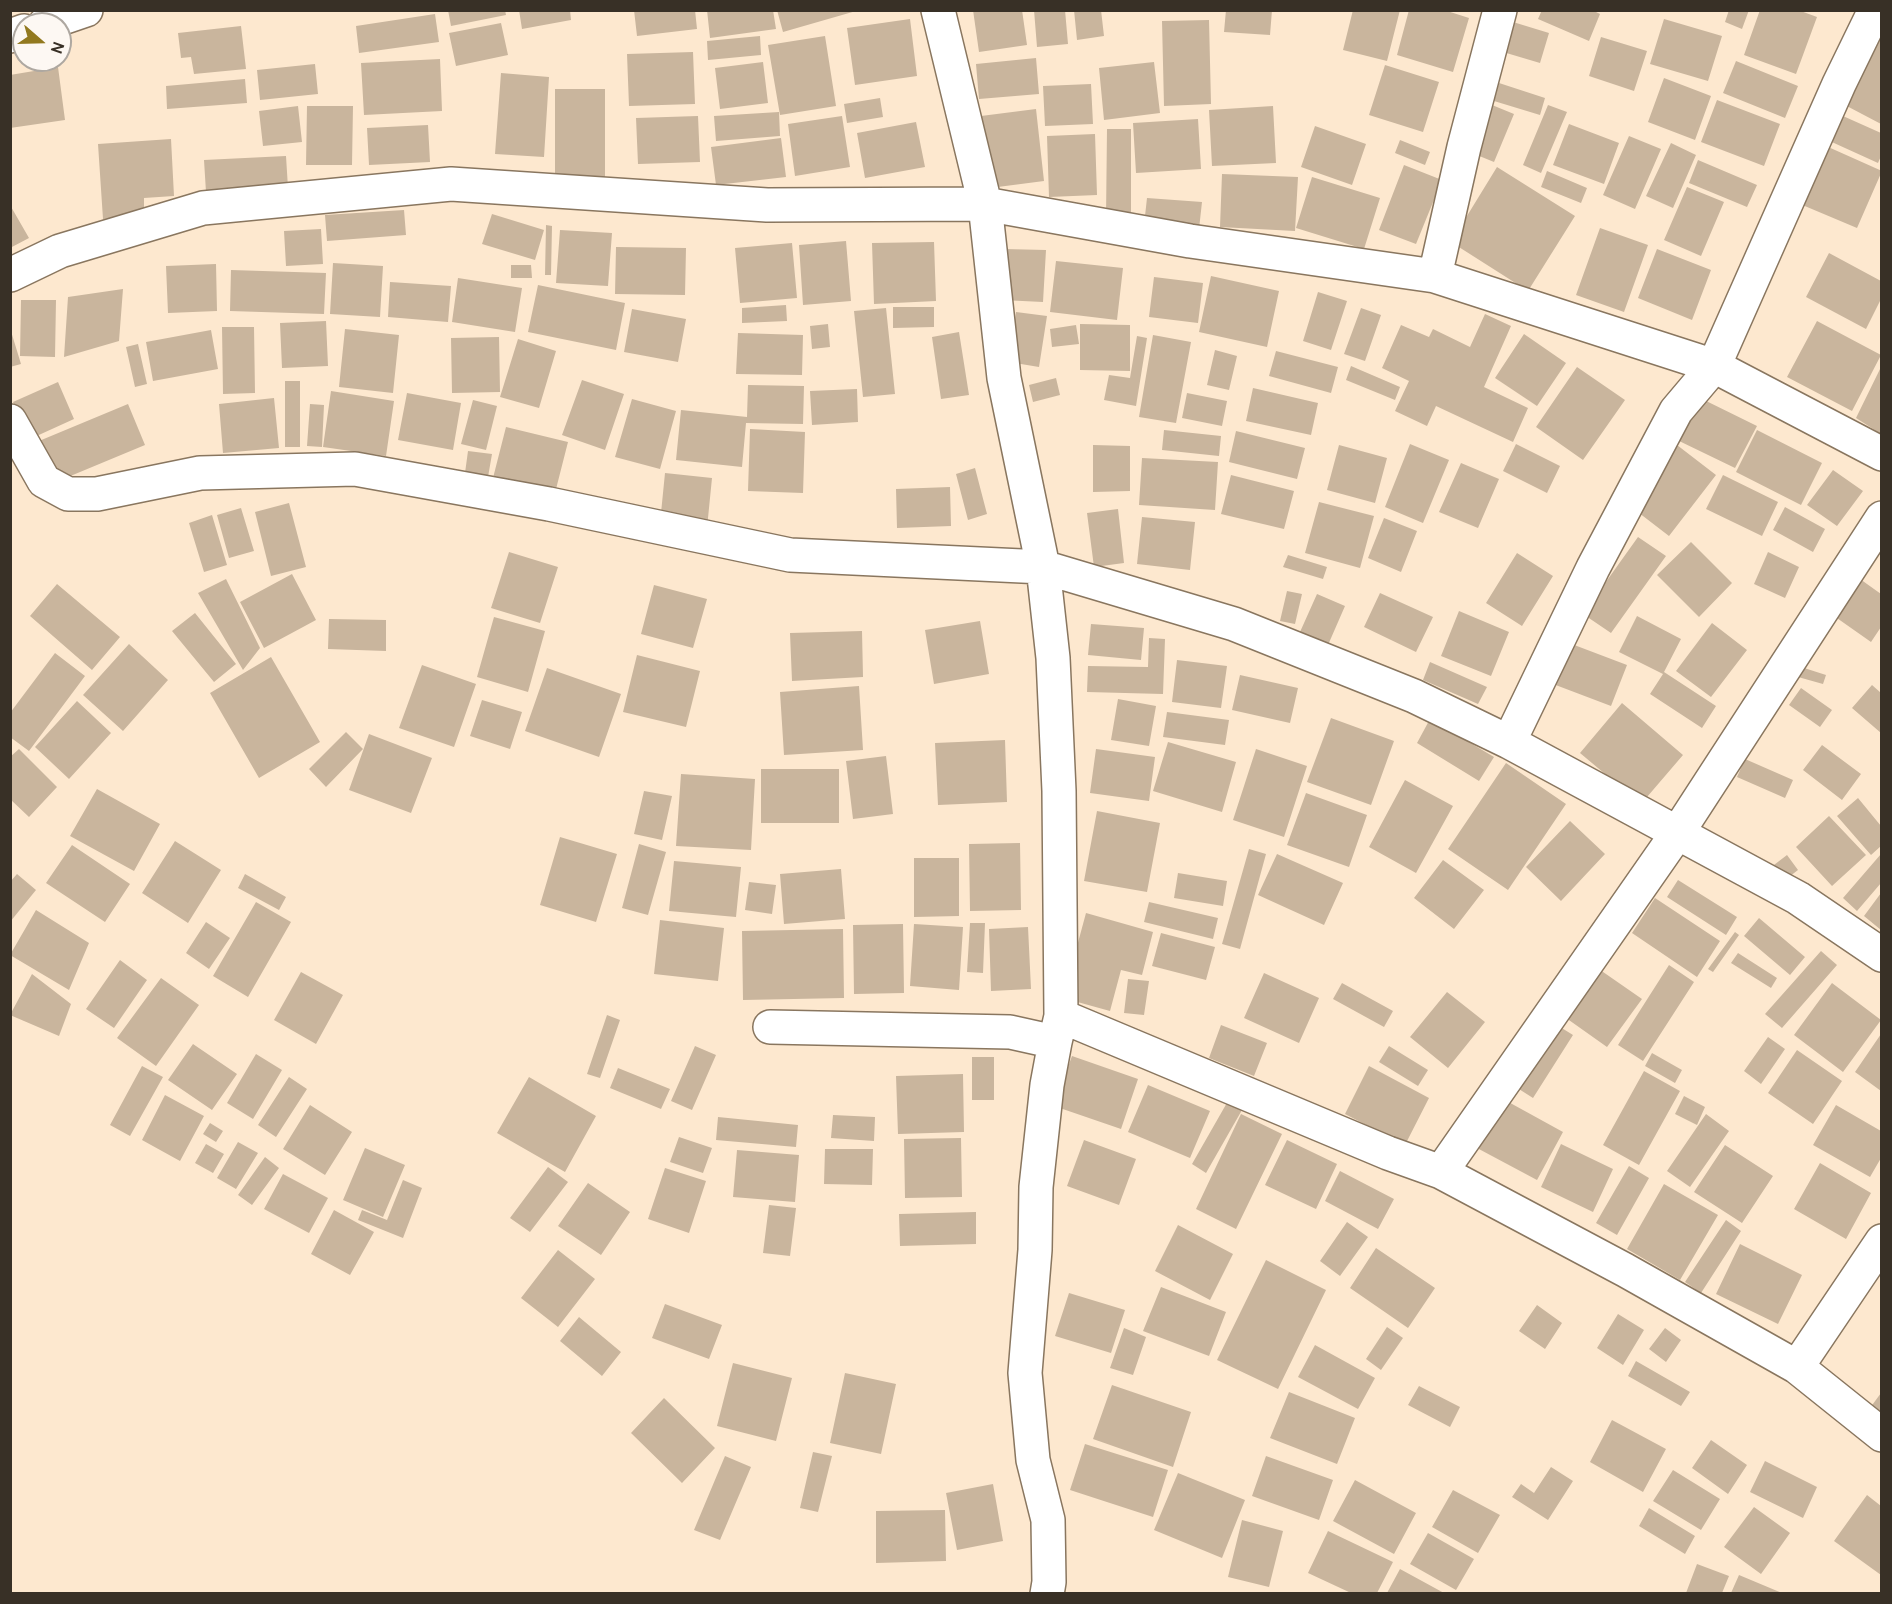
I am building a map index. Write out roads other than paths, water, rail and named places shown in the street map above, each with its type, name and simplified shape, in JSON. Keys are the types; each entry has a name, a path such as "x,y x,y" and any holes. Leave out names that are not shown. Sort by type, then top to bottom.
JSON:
{"street":[{"path":"938,10 985,204 1004,378 1043,567 1053,658 1059,791 1058,1029 1047,1084 1036,1187 1035,1250 1025,1372 1033,1460 1048,1520 1049,1582 1047,1593"},
{"path":"1435,276 1464,147 1500,10"},
{"path":"1509,742 1593,568 1676,411 1714,366 1839,84 1875,10"},
{"path":"10,275 60,251 203,208 451,184 767,205 985,204 1212,244 1435,276 1714,366 1881,454"},
{"path":"10,422 44,481 68,494 97,494 200,472 355,469 549,504 790,555 1043,567 1234,624 1414,696 1509,742 1798,898 1881,955"},
{"path":"1441,1172 1678,832 1881,518"},
{"path":"770,1028 1010,1032 1058,1029 1441,1172 1624,1270 1797,1367 1881,1436"},
{"path":"1797,1367 1881,1241"}]}
